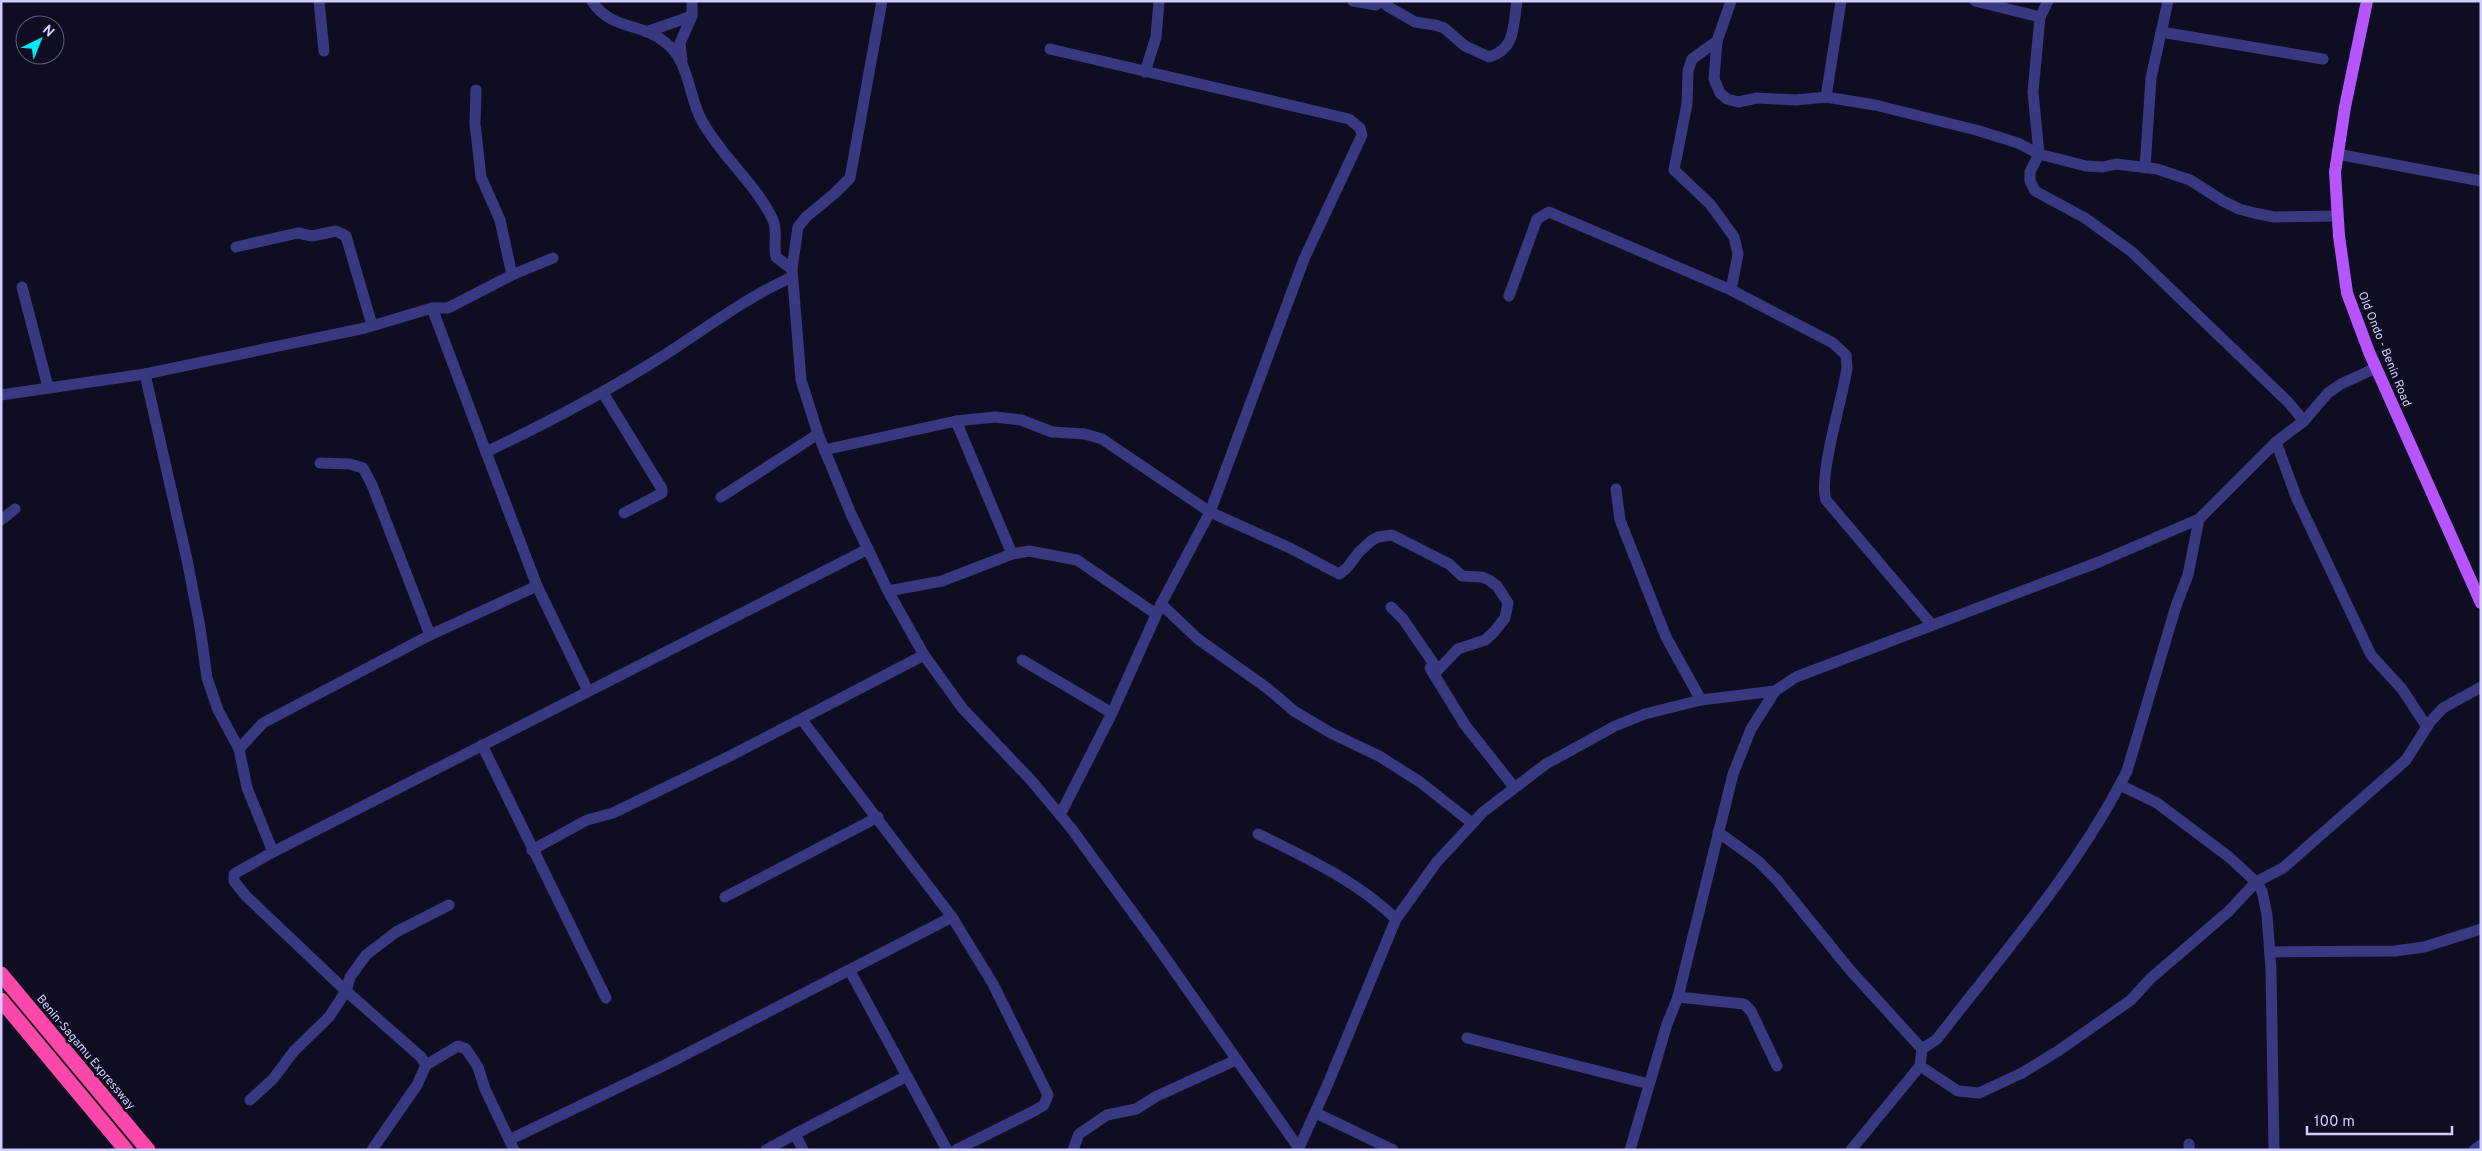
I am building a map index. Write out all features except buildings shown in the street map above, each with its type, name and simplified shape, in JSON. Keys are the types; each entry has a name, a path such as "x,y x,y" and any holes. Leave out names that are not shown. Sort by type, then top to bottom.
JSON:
{"highway":[{"name":"Benin-Sagamu Expressway","path":"1,974 148,1150"},
{"path":"1,1000 126,1150"}],"main road":[{"name":"Old Ondo - Benin Road","path":"2367,1 2335,172 2337,216 2347,293 2376,368 2481,603"}],"street":[{"path":"319,1 324,51"},
{"path":"592,1 611,21 646,32 666,42 683,64"},
{"path":"692,1 692,16 680,43 691,97 702,121 723,153 767,209 775,226 776,257 792,273"},
{"path":"882,1 850,178 806,217 798,227 792,273 801,380 818,434 888,592 924,655 964,709 1030,779 1060,815 1155,943 1299,1149 1316,1113 1396,919 1436,863 1472,823 1514,787 1569,750 1614,726 1645,714 1701,700 1775,691"},
{"path":"1145,72 1156,37 1159,1"},
{"path":"1353,1 1376,5 1381,1"},
{"path":"1385,1 1387,6 1415,22 1444,28 1465,46 1490,57 1501,54 1508,47 1517,1"},
{"path":"1731,1 1717,42 1714,79 1720,93 1727,100 1738,102 1757,98 1796,100 1826,97 1912,113 2018,143 2039,154 2086,166 2103,167 2116,164 2157,169 2190,180 2223,201 2254,213 2274,217 2337,216"},
{"path":"1826,97 1841,1"},
{"path":"1974,1 2040,17"},
{"path":"2048,1 2040,17 2033,92 2039,154 2030,172 2030,181 2035,191 2084,218 2132,252 2288,402 2304,421"},
{"path":"2145,168 2151,78 2168,1"},
{"path":"646,32 692,16"},
{"path":"2161,32 2323,59"},
{"path":"1717,42 1692,59 1688,71 1687,104 1674,170 1710,204 1734,237 1738,254 1731,290"},
{"path":"1050,49 1349,119 1360,128 1362,135 1304,259 1210,512 1158,609 1112,713 1060,815"},
{"path":"476,90 474,124 481,177 500,220 512,275"},
{"path":"2337,154 2481,181"},
{"path":"1509,296 1537,219 1549,212 1731,290 1833,343 1846,355 1846,376 1831,445 1824,489 1826,500 1931,624"},
{"path":"236,247 298,233 312,236 336,232 346,236 372,325"},
{"path":"1,395 145,374 372,325 432,308 448,308 512,275 554,258"},
{"path":"486,452 549,422 603,393 792,273"},
{"path":"22,287 48,387"},
{"path":"432,308 537,586 588,691"},
{"path":"1630,1150 1667,1024 1678,997 1733,774 1751,729 1775,691 1796,677 1931,624 2099,562 2199,519 2276,442 2304,421 2328,394 2341,384 2376,368"},
{"path":"145,374 187,560 208,678 218,710 240,749 247,788 273,852"},
{"path":"603,393 662,489 662,493 656,498 624,513"},
{"path":"824,450 956,421 1009,417 1052,432 1085,434 1102,439 1210,512 1292,549 1339,574 1347,568 1365,545 1378,537 1388,535 1400,539 1424,554 1444,562 1462,576 1482,577 1489,580 1498,586 1508,603 1505,618 1485,640 1458,649 1438,670"},
{"path":"956,421 1012,554"},
{"path":"721,497 818,434"},
{"path":"2276,442 2297,499 2371,654 2402,689 2427,727"},
{"path":"320,463 350,464 363,468 372,485 430,635"},
{"path":"1616,489 1620,520 1663,629 1701,700"},
{"path":"1,520 15,509"},
{"path":"1922,1049 1937,1039 2057,886 2078,856 2120,785 2127,771 2188,575 2199,519"},
{"path":"426,1065 421,1057 346,991 246,896 234,881 234,874 273,852 868,549"},
{"path":"888,592 942,580 1012,554 1029,551 1077,560 1158,609 1260,683 1294,711 1331,733 1379,756 1420,782 1472,823"},
{"path":"240,749 263,723 430,635 537,586"},
{"path":"1391,607 1403,619 1438,670"},
{"path":"532,850 586,820 613,813 802,720 924,655"},
{"path":"1022,660 1112,713"},
{"path":"1438,670 1430,668 1465,725 1514,787"},
{"path":"1920,1066 1948,1086 1968,1094 1979,1093 2022,1073 2131,1000 2150,979 2229,912 2256,882 2283,868 2406,760 2427,727 2443,708 2481,687"},
{"path":"802,720 952,917 993,984 1048,1095 1044,1104 1034,1112 956,1150"},
{"path":"482,745 606,998"},
{"path":"2120,785 2157,803 2229,857 2256,882 2263,894 2270,952 2274,1150"},
{"path":"725,896 878,818"},
{"path":"1718,832 1758,861 1777,880 1850,970 1922,1049 1920,1066 1851,1150"},
{"path":"1258,834 1349,882 1380,903 1396,919"},
{"path":"250,1100 273,1079 294,1051 329,1017 346,991 350,977 357,965 378,943 448,906"},
{"path":"372,1150 417,1085 426,1065 458,1046 466,1049 478,1067 485,1089 513,1144 952,917"},
{"path":"2270,952 2395,951 2424,947 2481,929"},
{"path":"850,971 947,1150"},
{"path":"1678,997 1744,1004 1751,1011 1777,1066"},
{"path":"1467,1038 1649,1084"},
{"path":"1074,1150 1079,1134 1107,1115 1136,1109 1157,1096 1236,1060"},
{"path":"766,1150 907,1076"},
{"path":"1316,1113 1393,1150"},
{"path":"795,1134 804,1150"},
{"path":"2474,1150 2481,1145"}]}
